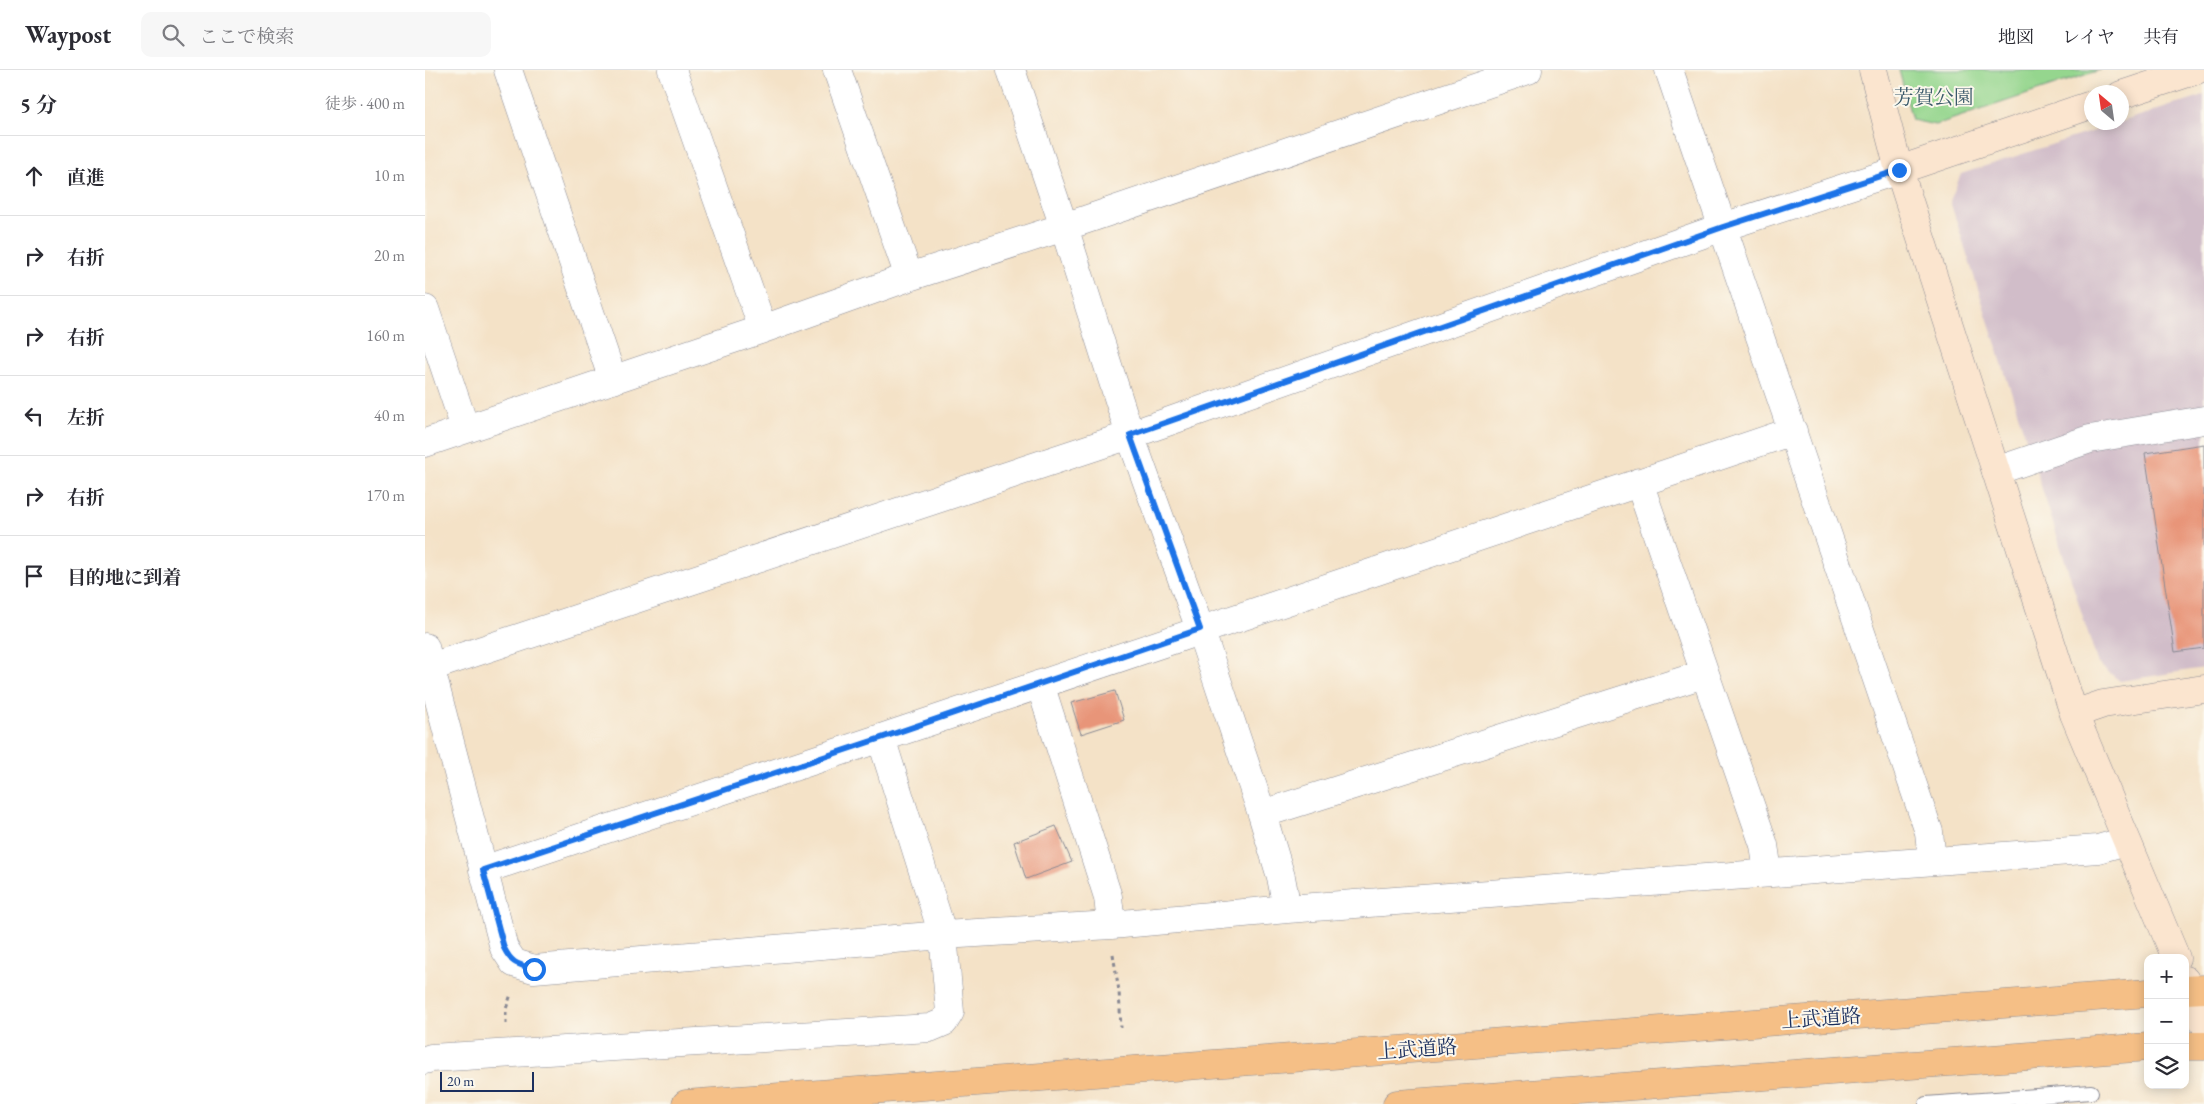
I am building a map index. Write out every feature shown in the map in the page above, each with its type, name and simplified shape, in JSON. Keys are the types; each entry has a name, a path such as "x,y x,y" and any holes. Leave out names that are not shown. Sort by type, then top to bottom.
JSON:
{"highway":[{"name":"上武道路","path":"686,1104 2144,993"},
{"path":"2189,1046 2204,1046"},
{"path":"1397,1104 2144,1047"}],"street":[{"path":"507,70 613,380"},
{"path":"672,70 763,329"},
{"path":"837,70 909,277"},
{"path":"1011,70 1064,227 1130,435 1200,629 1262,814 1281,876 1287,909"},
{"path":"425,443 763,329 909,277 1064,227 1528,70"},
{"path":"1669,70 1929,832 1932,860"},
{"path":"1873,70 1899,170 2074,714 2173,954"},
{"path":"2129,92 2197,70"},
{"path":"2084,107 1723,227 1130,435 428,657 483,870 507,953 514,963 534,969 943,935 1112,938 1287,909 2097,849 2126,841"},
{"path":"425,309 465,428"},
{"path":"1996,471 2090,439 2204,420"},
{"path":"483,870 1793,431"},
{"path":"1639,482 1764,845 1768,872"},
{"path":"1262,814 1704,674"},
{"path":"1040,684 1107,897 1112,938"},
{"path":"2074,714 2103,704 2204,689"},
{"path":"425,1060 930,1028 944,1022 950,1012 943,935 881,738"},
{"path":"2191,988 2204,1023"}],"lane":[{"path":"1926,1104 2091,1092"}],"path":[{"path":"1112,938 1119,991 1121,1028"},
{"path":"506,1029 506,1009 513,988"}],"shaded area":[{"path":"2204,95 2204,668 2120,681 2098,664 1950,201 1961,174 2096,130 2129,130 2129,119"}],"green space":[{"name":"芳賀公園","path":"1899,70 2100,70 1935,125 1912,120"}],"building":[{"path":"2204,444 2204,648 2175,652 2145,453"},
{"path":"1115,691 1124,720 1081,734 1071,703"},
{"path":"1056,826 1072,862 1026,879 1014,842"}],"route":[{"path":"534,969 514,963 509,958 504,948 483,870 881,738 1200,629 1130,435 1723,227 1899,170"}]}
